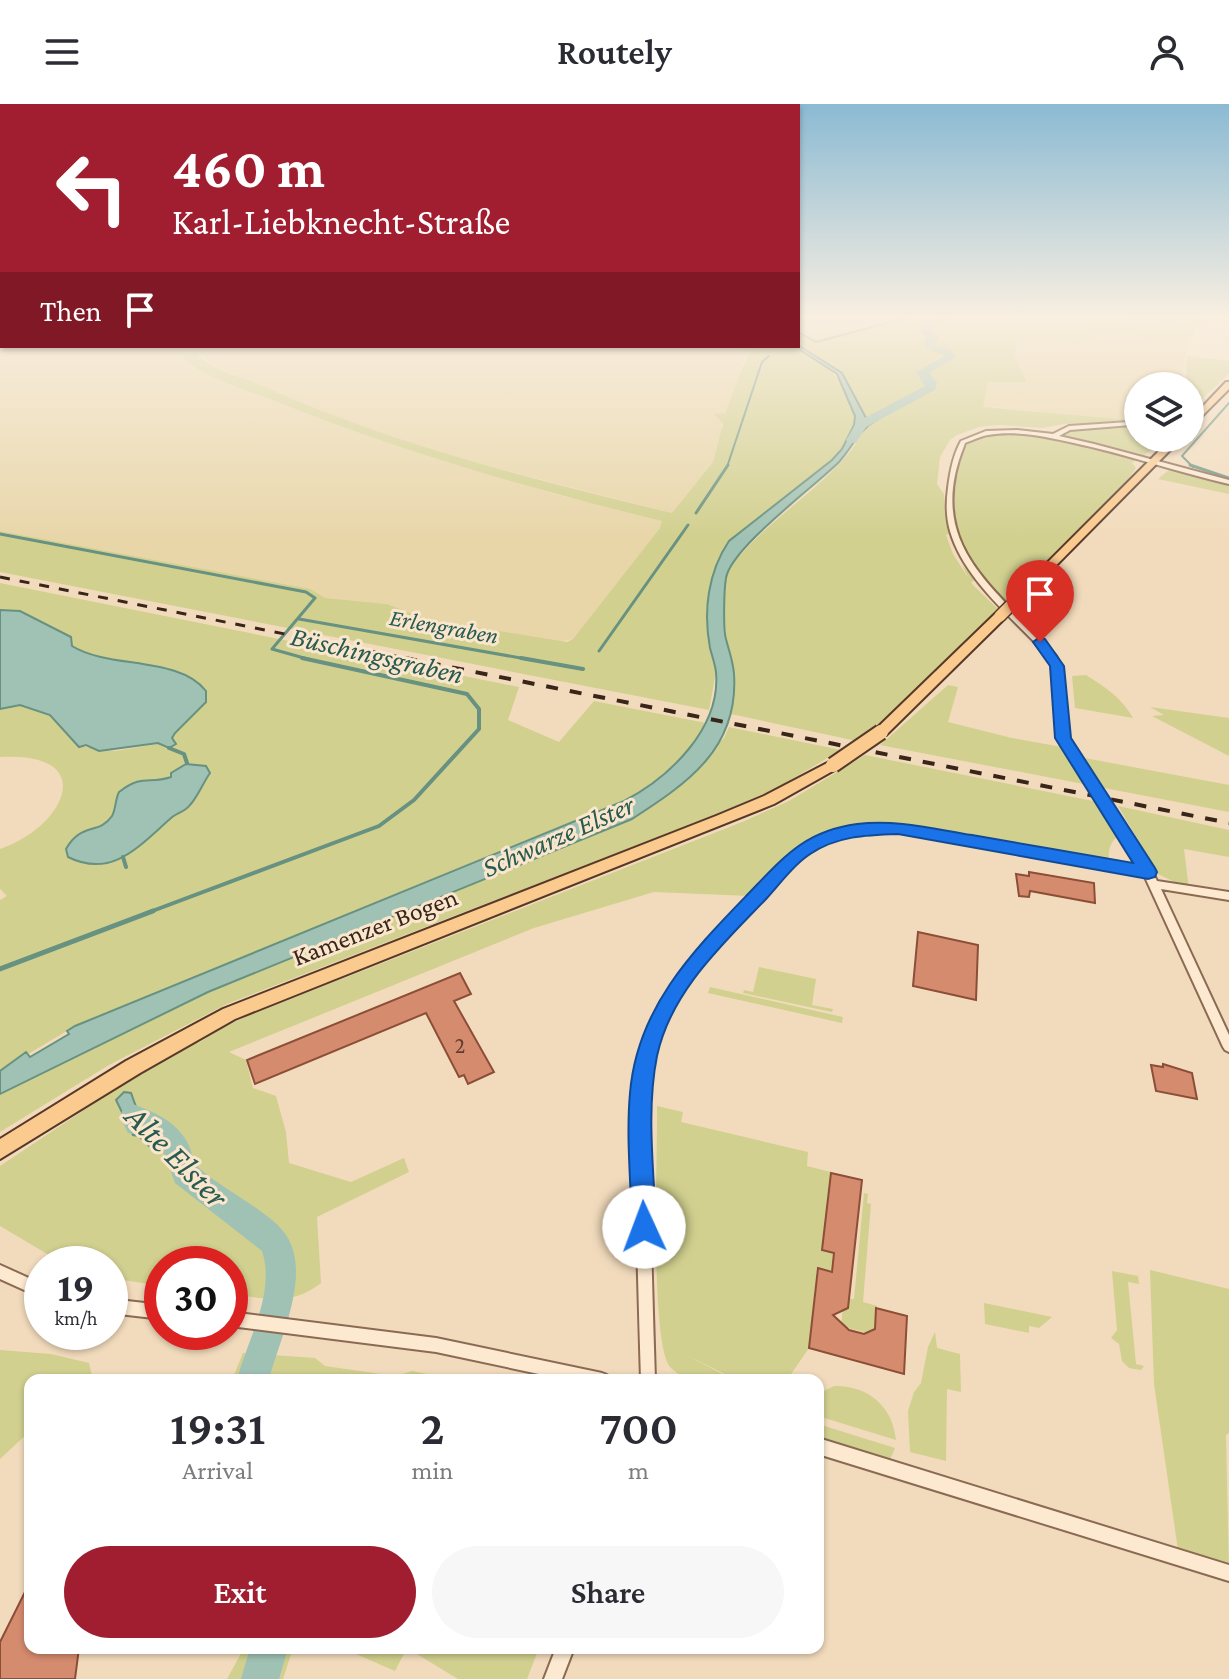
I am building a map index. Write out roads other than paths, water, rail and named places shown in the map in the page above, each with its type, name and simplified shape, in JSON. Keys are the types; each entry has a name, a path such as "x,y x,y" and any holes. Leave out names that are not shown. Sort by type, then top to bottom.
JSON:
{"main road":[{"path":"1204,410 1222,392"},
{"name":"Kamenzer Bogen","path":"0,1150 133,1067 229,1014 721,820 769,800 833,765 881,732 1163,452"}],"street":[{"path":"1054,436 1069,428 1124,424"},
{"path":"1229,482 1054,436 1002,430 975,434 960,445 948,494 950,519 958,546 985,587 1040,642 1057,666 1063,738 1148,872 1229,1047"},
{"path":"974,586 985,587"},
{"path":"648,1374 640,1121 643,1073 652,1036 666,1005 693,965 789,861 813,843 827,837 857,830 898,828 1148,872"},
{"path":"1154,884 1229,896"},
{"path":"0,1272 24,1283"},
{"path":"248,1321 436,1345 574,1374"},
{"path":"824,1448 1229,1573"},
{"path":"553,1679 563,1654"}],"water":[{"path":"844,392 852,392 868,421 875,421 860,434 839,462 757,535 731,565 724,600 725,634 733,669 733,700 728,723 706,761 672,792 632,819 208,992 0,1094 0,1071 26,1052 30,1057 69,1034 67,1031 75,1026 624,801 658,779 689,748 710,712 716,672 708,634 707,606 712,579 722,553 729,541 832,460 842,449 855,416"},
{"path":"0,610 20,611 71,637 72,646 87,653 179,672 206,691 206,702 175,733 172,738 176,744 169,748 158,743 99,751 86,745 79,747 50,715 20,705 0,709"},
{"path":"186,764 206,766 210,773 196,798 136,849 111,862 98,864 68,857 66,849 78,835 107,822 112,816 119,792 140,781 171,777 171,773"},
{"path":"124,1092 131,1093 139,1115 157,1116 159,1124 144,1135 154,1129 161,1137 149,1146 139,1136 133,1135 116,1100"}],"waterway":[{"name":"Erlengraben","path":"727,466 752,392"},
{"name":"Schwarze Elster","path":"852,440 861,425 924,392"},
{"path":"1192,466 1182,456 1229,403"},
{"name":"Erlengraben","path":"696,513 727,466"},
{"path":"1192,466 1229,478"},
{"name":"Erlengraben","path":"599,651 688,525"},
{"name":"Büschingsgraben","path":"0,534 306,592 315,598 272,649 310,660"},
{"name":"Erlengraben","path":"299,619 532,660"},
{"name":"Büschingsgraben","path":"302,658 310,660"},
{"name":"Erlengraben","path":"521,658 583,669"},
{"name":"Büschingsgraben","path":"147,913 379,826 414,800 479,729 479,709 467,694 310,660"},
{"path":"169,748 184,754 187,763"},
{"path":"123,857 126,867"},
{"name":"Büschingsgraben","path":"0,969 153,911"},
{"name":"Alte Elster","path":"133,1116 138,1124 153,1123 176,1148 185,1174 273,1242 281,1276 279,1294 254,1374"},
{"name":"Alte Elster","path":"260,1679 267,1654"}],"railway":[{"path":"0,577 405,658"},
{"path":"405,658 415,660"},
{"path":"405,658 1229,823"}]}
